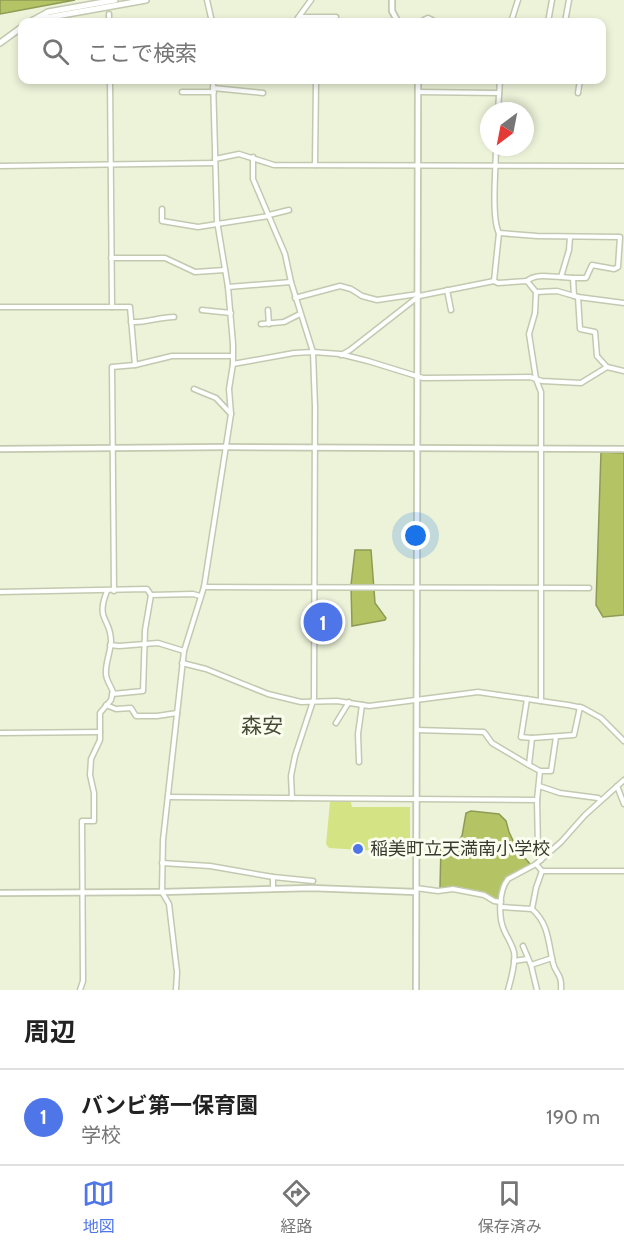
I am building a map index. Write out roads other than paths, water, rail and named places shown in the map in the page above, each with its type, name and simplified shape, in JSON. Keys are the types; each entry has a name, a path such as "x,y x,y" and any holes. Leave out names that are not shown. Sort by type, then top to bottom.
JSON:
{"main road":[{"path":"37,18 48,12 115,0"},
{"path":"48,18 146,0"},
{"path":"0,43 18,30"}],"street":[{"path":"207,0 211,18"},
{"path":"305,18 299,17 310,0"},
{"path":"392,0 392,10 396,18"},
{"path":"512,18 518,0"},
{"path":"549,18 552,0"},
{"path":"566,18 569,0"},
{"path":"329,18 336,17"},
{"path":"110,84 112,307"},
{"path":"176,990 177,972 170,904 162,892 162,863 168,797 182,663 204,587 231,414 229,389 233,363 231,313 218,223 213,84"},
{"path":"315,165 316,84"},
{"path":"416,990 418,84"},
{"path":"498,102 500,84"},
{"path":"578,93 579,84"},
{"path":"182,92 213,90 263,93"},
{"path":"419,92 499,93"},
{"path":"0,166 111,166 215,161 239,154 274,165 624,166"},
{"path":"494,281 499,233 496,228 495,210 496,156"},
{"path":"253,157 254,179 285,254 300,314 313,352 314,698 291,776 292,798"},
{"path":"162,209 162,221 198,227 255,220 289,210"},
{"path":"296,298 340,286 376,300 419,295 494,281 498,283 527,281 538,276 586,278 591,265 614,269 618,267 620,237 499,233"},
{"path":"561,277 569,250 570,237"},
{"path":"111,258 165,258 195,272 225,270"},
{"path":"573,278 580,329 595,332 597,357 607,368 624,371"},
{"path":"527,281 536,292 535,313 529,334 536,379 541,392 541,701"},
{"path":"228,287 291,282"},
{"path":"447,289 451,310"},
{"path":"536,292 557,291 576,297 624,303"},
{"path":"340,355 350,350 419,295"},
{"path":"0,308 130,307 135,365"},
{"path":"202,310 231,313"},
{"path":"268,310 269,324"},
{"path":"261,324 284,322 300,314"},
{"path":"131,322 145,323 154,318 174,317"},
{"path":"233,363 313,352 340,355 423,378 509,376 581,383 607,368"},
{"path":"114,591 112,367 135,365 172,356 232,356"},
{"path":"194,389 216,398 231,414"},
{"path":"0,449 624,448"},
{"path":"204,587 589,588"},
{"path":"0,592 147,589 151,595 144,645 143,691 112,694"},
{"path":"80,990 83,981 82,821 94,821 91,759 99,740 100,713 111,700 112,694 106,676 110,645 108,630 101,615 102,601 107,591"},
{"path":"151,595 193,594 200,596"},
{"path":"110,645 158,643 184,651"},
{"path":"182,663 206,669 268,694 301,702 349,702 369,706 478,692 580,707 601,718 624,741"},
{"path":"527,699 521,737 574,735 580,707"},
{"path":"336,723 349,702"},
{"path":"106,705 116,709 131,708 136,716 177,713"},
{"path":"359,762 358,734 362,705"},
{"path":"417,730 484,732 492,743 540,771 551,771 556,737"},
{"path":"0,733 100,732"},
{"path":"529,765 532,738"},
{"path":"540,771 537,800 538,848 541,860"},
{"path":"508,990 515,954 503,928 501,905 503,886 508,879 541,860 600,800 624,780"},
{"path":"539,786 560,793 600,800"},
{"path":"617,786 624,804"},
{"path":"168,797 537,800"},
{"path":"162,863 210,866 273,877 313,881"},
{"path":"536,864 542,871 624,871"},
{"path":"532,909 542,871"},
{"path":"273,877 273,889"},
{"path":"0,893 273,889 438,891 453,889 484,895 501,905 532,909 546,926 554,966 560,974 561,990"},
{"path":"523,946 531,965 537,990"},
{"path":"531,965 552,958"},
{"path":"514,961 527,959"}],"place":[{"name":"バンビ第一保育園","path":"323,622"},
{"name":"稲美町立天満南小学校","path":"358,849"}],"district":[{"name":"森安","path":"262,725"}]}
